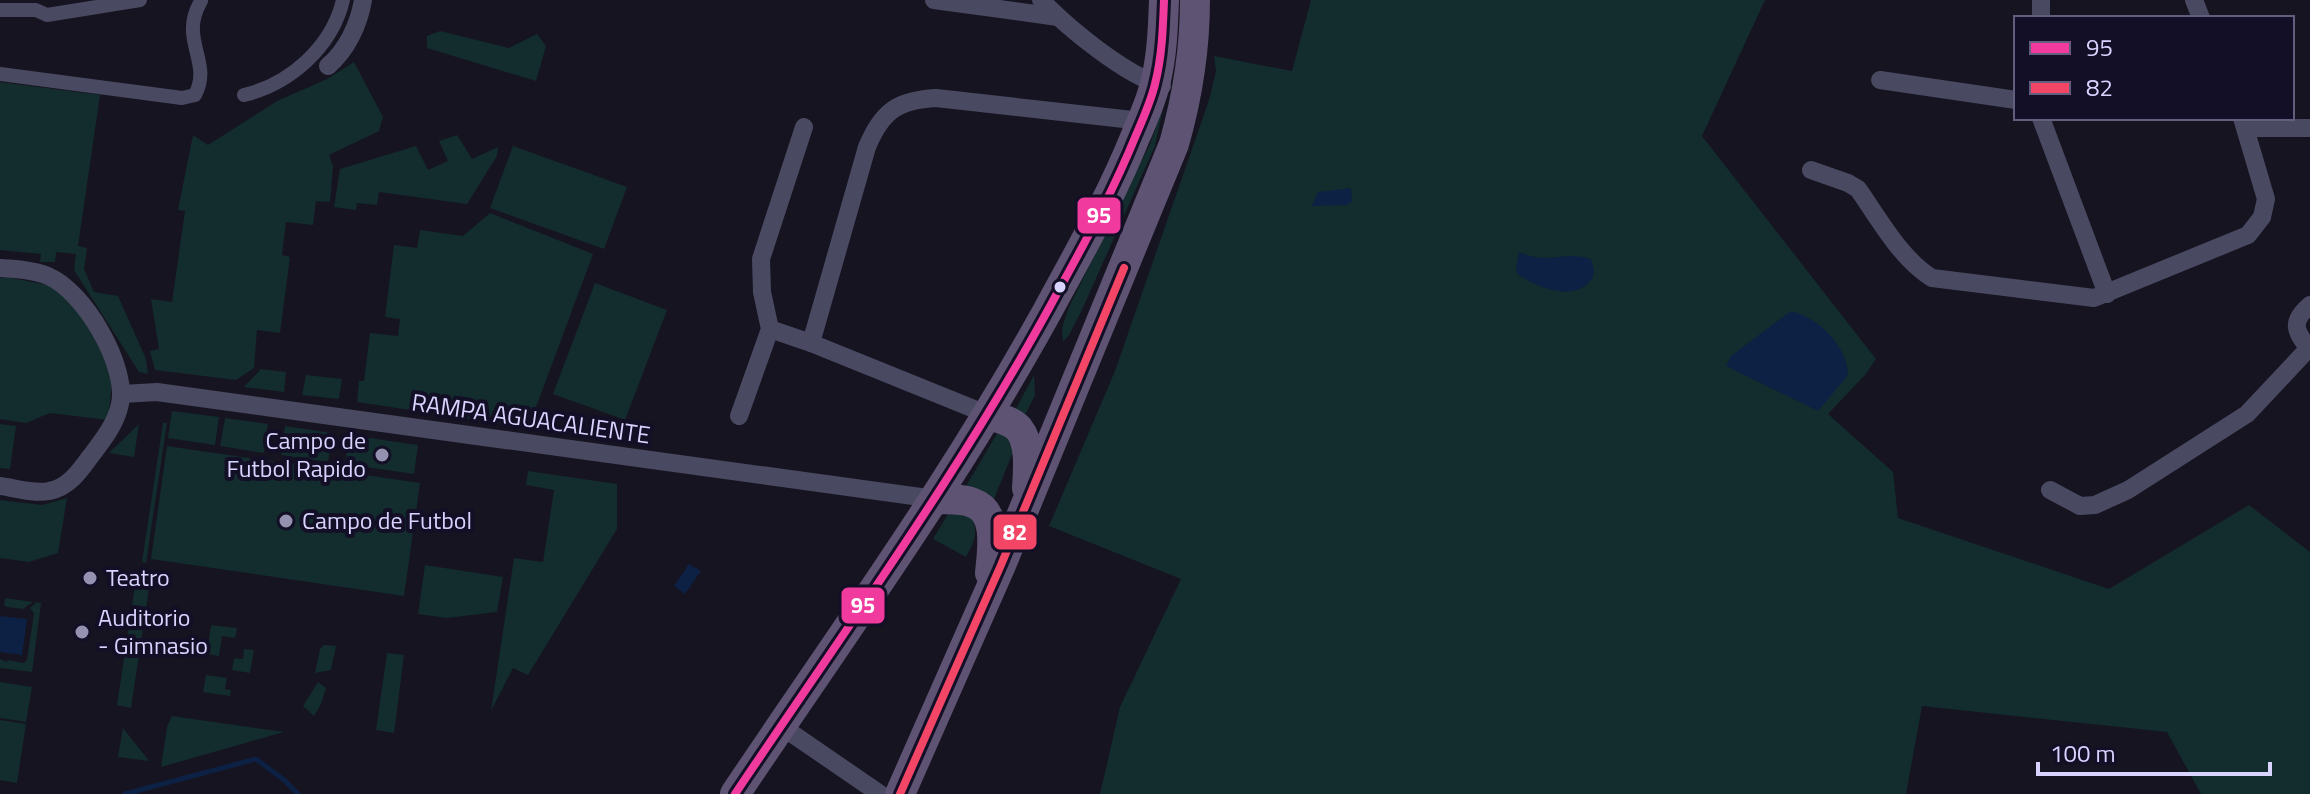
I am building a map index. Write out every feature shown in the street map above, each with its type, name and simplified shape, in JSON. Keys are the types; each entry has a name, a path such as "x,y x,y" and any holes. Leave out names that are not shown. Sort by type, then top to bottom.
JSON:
{"main road":[{"path":"735,794 935,499 1029,346 1122,170 1142,121 1155,84 1164,0"},
{"path":"900,794 1026,505 1174,144 1188,94 1195,0"},
{"path":"989,415 1020,430 1025,444 1026,505"},
{"path":"935,499 976,503 983,509 991,524 989,591"}],"street":[{"path":"0,10 36,10 47,15 91,4 140,0"},
{"path":"193,0 213,0"},
{"path":"244,95 268,87 309,59 333,28 343,0"},
{"path":"328,66 355,28 363,0"},
{"path":"934,0 1058,17"},
{"path":"1041,0 1058,17 1127,68 1155,84 1188,94"},
{"path":"0,74 182,98 195,95 201,85 199,54 192,32 195,11 201,1"},
{"path":"1880,80 2014,100"},
{"path":"811,343 867,147 889,112 909,102 936,98 1142,121"},
{"path":"2042,120 2107,294"},
{"path":"1811,170 1858,189 1906,257 1932,278 2094,298 2248,235 2262,217 2266,199 2244,123 2310,128"},
{"path":"739,416 770,329 762,292 761,259 804,127"},
{"path":"0,268 48,276 67,287 102,334 118,370 122,394 116,419 67,484 49,491 0,486"},
{"path":"2050,490 2080,506 2095,505 2128,490 2247,414 2309,349 2298,333 2296,323 2310,305"},
{"path":"770,329 989,415"},
{"name":"RAMPA AGUACALIENTE","path":"122,394 157,392 935,499"},
{"path":"781,726 880,794"}],"green space":[{"path":"1311,0 1765,0 1702,136 1876,359 1828,414 1893,472 1898,518 2109,589 2249,505 2310,552 2310,794 2201,794 2167,732 1922,706 1906,794 1100,794 1120,707 1181,579 1049,526 1115,371 1209,100 1216,71 1214,56 1292,71"},
{"path":"440,31 509,48 537,34 546,46 536,81 427,48 427,36"},
{"path":"354,62 383,117 379,131 329,155 333,166 330,202 316,201 313,225 286,222 282,255 290,257 280,333 257,330 254,368 236,380 155,370 150,351 159,349 151,299 172,302 185,211 178,210 193,135 208,145 277,101 327,79"},
{"path":"0,82 100,95 78,246 87,248 84,269 94,292 118,296 146,359 148,374 139,372 74,270 76,254 56,252 55,262 40,262 41,254 0,250"},
{"path":"1164,104 1155,146 1081,312 1063,342 1062,328 1069,307 1150,144"},
{"path":"457,135 472,159 498,147 497,156 467,204 379,192 377,205 357,203 356,210 334,207 340,169 416,146 428,170 448,161 439,141"},
{"path":"513,146 627,187 604,249 490,208"},
{"path":"490,213 593,254 532,418 523,427 357,402 359,381 364,381 370,333 398,336 400,319 385,317 394,245 417,248 420,230 463,236"},
{"path":"0,278 54,286 73,298 113,373 108,420 50,413 26,423 0,419"},
{"path":"595,283 667,310 625,420 553,394"},
{"path":"261,369 286,372 284,392 244,387"},
{"path":"306,375 342,379 339,399 302,395"},
{"path":"1034,375 1035,395 1024,417 1013,414"},
{"name":"Campo de Futbol Rapido","path":"172,411 219,417 215,445 168,438"},
{"name":"Campo de Futbol Rapido","path":"225,418 268,424 264,453 220,446"},
{"path":"163,423 167,423 146,563 142,562"},
{"path":"0,424 16,426 10,469 0,468"},
{"path":"139,424 134,457 109,453"},
{"name":"Campo de Futbol Rapido","path":"285,426 332,433 328,462 281,455"},
{"path":"998,432 1004,432 1015,447 992,504 963,491"},
{"name":"Campo de Futbol Rapido","path":"349,435 418,445 414,474 345,464"},
{"name":"Campo de Futbol","path":"167,446 420,483 404,596 151,559"},
{"path":"528,471 617,484 617,529 528,675 513,668 491,711 514,558 543,562 554,490 526,485"},
{"path":"67,498 58,553 29,562 0,558 0,500 42,505"},
{"path":"971,512 975,535 966,557 933,539 948,514"},
{"path":"425,565 503,577 497,612 447,618 418,614"},
{"path":"135,586 149,588 131,708 117,705"},
{"path":"5,598 41,603 32,672 0,668 0,659 24,663 27,660 34,613 30,608 36,603 23,609 7,607 4,605"},
{"path":"211,625 237,628 235,638 222,636 219,656 207,654"},
{"path":"324,645 336,646 331,670 315,673 320,649"},
{"path":"244,649 254,650 250,673 232,670 234,658 243,659"},
{"path":"387,653 404,655 394,733 376,730"},
{"path":"206,675 227,678 225,689 231,690 230,696 203,692"},
{"path":"0,682 32,687 26,722 0,718"},
{"path":"318,682 326,688 314,716 303,706"},
{"path":"172,716 284,732 161,767 167,727"},
{"path":"0,720 26,724 17,783 0,780"},
{"path":"123,728 149,761 118,757"}],"water":[{"path":"1351,188 1352,201 1347,205 1312,206 1318,192"},
{"path":"1519,252 1539,258 1572,256 1591,259 1593,277 1577,290 1567,292 1546,288 1517,274"},
{"path":"1791,311 1821,326 1837,344 1846,364 1848,375 1818,411 1726,366 1731,356"},
{"path":"689,564 701,571 685,594 674,586"},
{"path":"0,616 27,619 22,655 0,652"}],"waterway":[{"path":"125,794 256,759 298,794"}],"transit line":[{"name":"95","path":"735,794 946,481 1024,352 1101,212 1151,97 1161,53 1164,0"},
{"name":"82","path":"900,794 1001,565 1124,268"}],"place":[{"name":"Campo de Futbol Rapido","path":"382,455"},
{"name":"Campo de Futbol","path":"286,521"},
{"name":"Teatro","path":"90,578"},
{"name":"Auditorio - Gimnasio","path":"82,632"}]}
